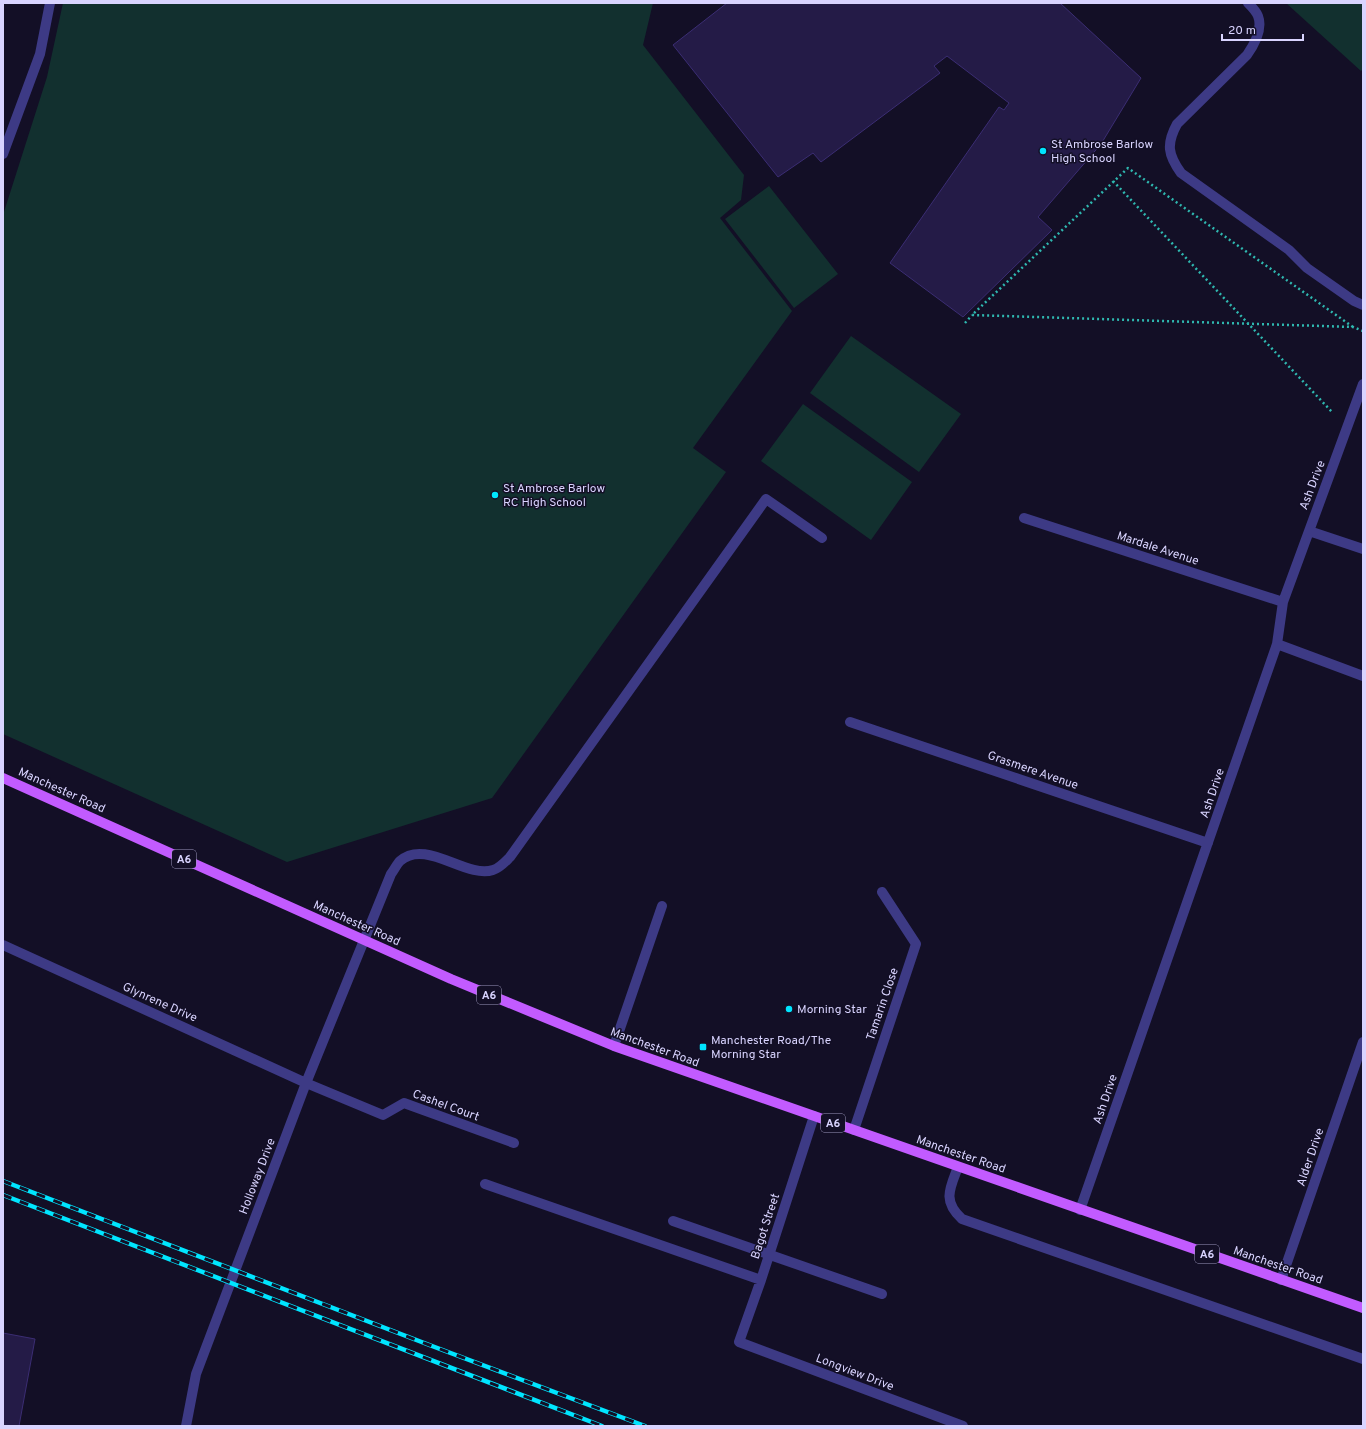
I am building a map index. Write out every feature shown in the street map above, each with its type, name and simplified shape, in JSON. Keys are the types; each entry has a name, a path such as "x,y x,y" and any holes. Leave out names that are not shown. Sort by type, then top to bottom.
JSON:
{"main road":[{"name":"Manchester Road","path":"3,778 462,984 614,1046 1363,1308"}],"street":[{"path":"3,154 40,54 50,3"},
{"path":"1248,3 1258,15 1260,25 1253,46 1247,55 1177,124 1171,134 1169,150 1173,162 1181,173 1289,250 1307,268 1363,305"},
{"name":"Ash Drive","path":"1080,1210 1277,644 1283,602 1363,385"},
{"name":"Holloway Drive","path":"186,1426 196,1374 306,1083 391,874 400,861 412,855 426,854 482,872 493,870 504,864 766,498 822,538"},
{"name":"Mardale Avenue","path":"1024,518 1283,602"},
{"path":"1309,531 1363,549"},
{"path":"1277,644 1363,676"},
{"name":"Grasmere Avenue","path":"850,722 1208,843"},
{"name":"Tamarin Close","path":"854,1130 916,944 882,892"},
{"path":"614,1046 662,906"},
{"name":"Glynrene Drive","path":"3,945 306,1083"},
{"name":"Alder Drive","path":"1281,1280 1363,1042"},
{"name":"Cashel Court","path":"306,1083 383,1115 404,1103 514,1143"},
{"name":"Bagot Street","path":"739,1342 761,1280 814,1116"},
{"path":"958,1167 950,1189 949,1199 950,1206 962,1219 1363,1359"},
{"path":"485,1184 761,1280"},
{"path":"673,1221 882,1294"},
{"name":"Longview Drive","path":"739,1342 963,1426"}],"path":[{"path":"965,323 1128,168 1353,328"},
{"path":"1113,181 1348,427"},
{"path":"972,315 1353,328 1363,331"}],"green space":[{"path":"63,3 653,3 643,45 744,175 741,200 720,218 792,311 693,448 726,472 492,798 287,862 3,734 3,215 47,77"},
{"path":"1286,3 1363,3 1363,69 1361,71"},
{"path":"769,186 838,274 794,308 725,219"},
{"path":"851,336 961,414 919,472 810,393"},
{"path":"803,404 912,482 871,540 761,461"}],"building":[{"path":"727,3 1060,3 1141,78 1101,144 1038,217 1052,230 963,317 890,263 999,107 1004,110 1009,103 947,56 934,66 940,73 821,162 813,153 778,177 673,45"},
{"path":"3,1333 35,1339 19,1426 3,1426"}],"railway":[{"path":"3,1181 432,1346 645,1426"},
{"path":"3,1195 602,1426"}],"place":[{"name":"St Ambrose Barlow High School","path":"1043,151"},
{"name":"St Ambrose Barlow RC High School","path":"495,495"},
{"name":"Morning Star","path":"789,1009"},
{"name":"Manchester Road/The Morning Star","path":"703,1047"}]}
